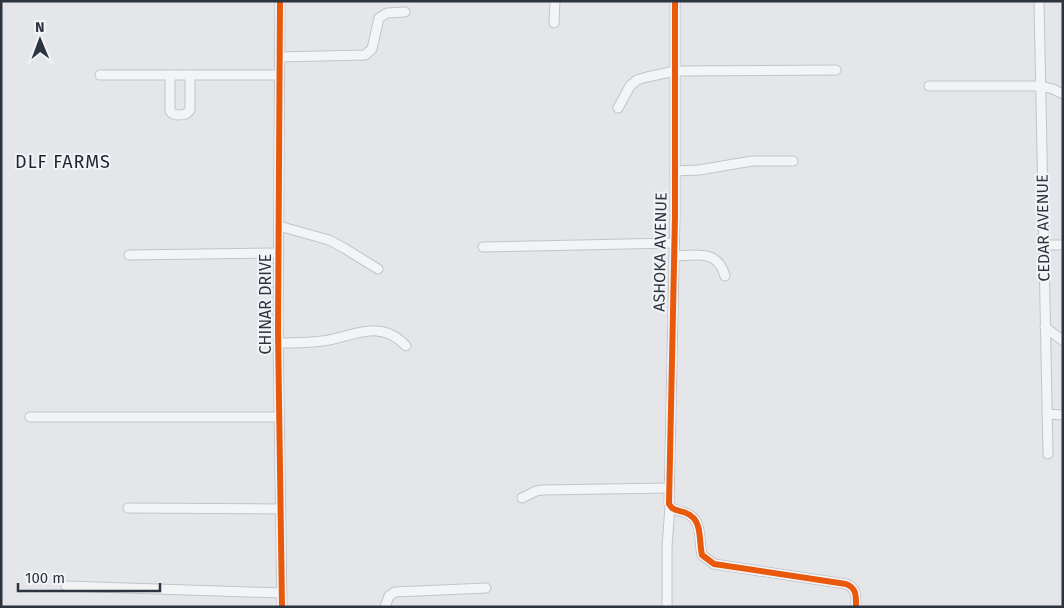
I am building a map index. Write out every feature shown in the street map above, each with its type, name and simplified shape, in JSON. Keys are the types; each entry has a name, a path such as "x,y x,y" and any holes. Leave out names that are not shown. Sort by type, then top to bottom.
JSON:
{"street":[{"name":"CHINAR DRIVE","path":"280,1 278,343 282,607"},
{"path":"554,1 554,24"},
{"name":"ASHOKA AVENUE","path":"667,607 674,256 675,1"},
{"name":"CEDAR AVENUE","path":"1039,1 1048,454"},
{"path":"279,56 365,55 372,49 379,18 387,13 405,12"},
{"path":"618,108 630,86 637,80 675,71 836,70"},
{"path":"100,75 279,75"},
{"path":"170,75 170,111 178,115 186,114 190,110 190,75"},
{"path":"929,86 1040,86 1063,94"},
{"path":"675,171 699,170 752,161 793,161"},
{"path":"278,226 329,240 378,269"},
{"path":"483,247 674,243"},
{"path":"1043,245 1063,245"},
{"path":"129,256 279,253"},
{"path":"674,256 701,255 715,258 725,276"},
{"path":"1045,327 1063,341"},
{"path":"278,343 323,341 371,331 395,335 406,346"},
{"path":"1047,414 1063,415"},
{"path":"30,417 279,417"},
{"path":"522,498 542,490 668,488"},
{"path":"670,505 676,511 688,514 694,518 702,554 714,564 846,584 855,590 856,607"},
{"path":"128,508 281,509"},
{"path":"66,586 282,593"},
{"path":"385,607 388,596 395,592 486,588"}],"cycle path":[{"path":"280,1 278,331 282,607"},
{"path":"675,1 675,216 669,504 672,508 687,513 695,519 699,528 702,555 714,564 846,584 854,590 856,607"}],"district":[{"name":"DLF FARMS","path":"63,162"}]}
